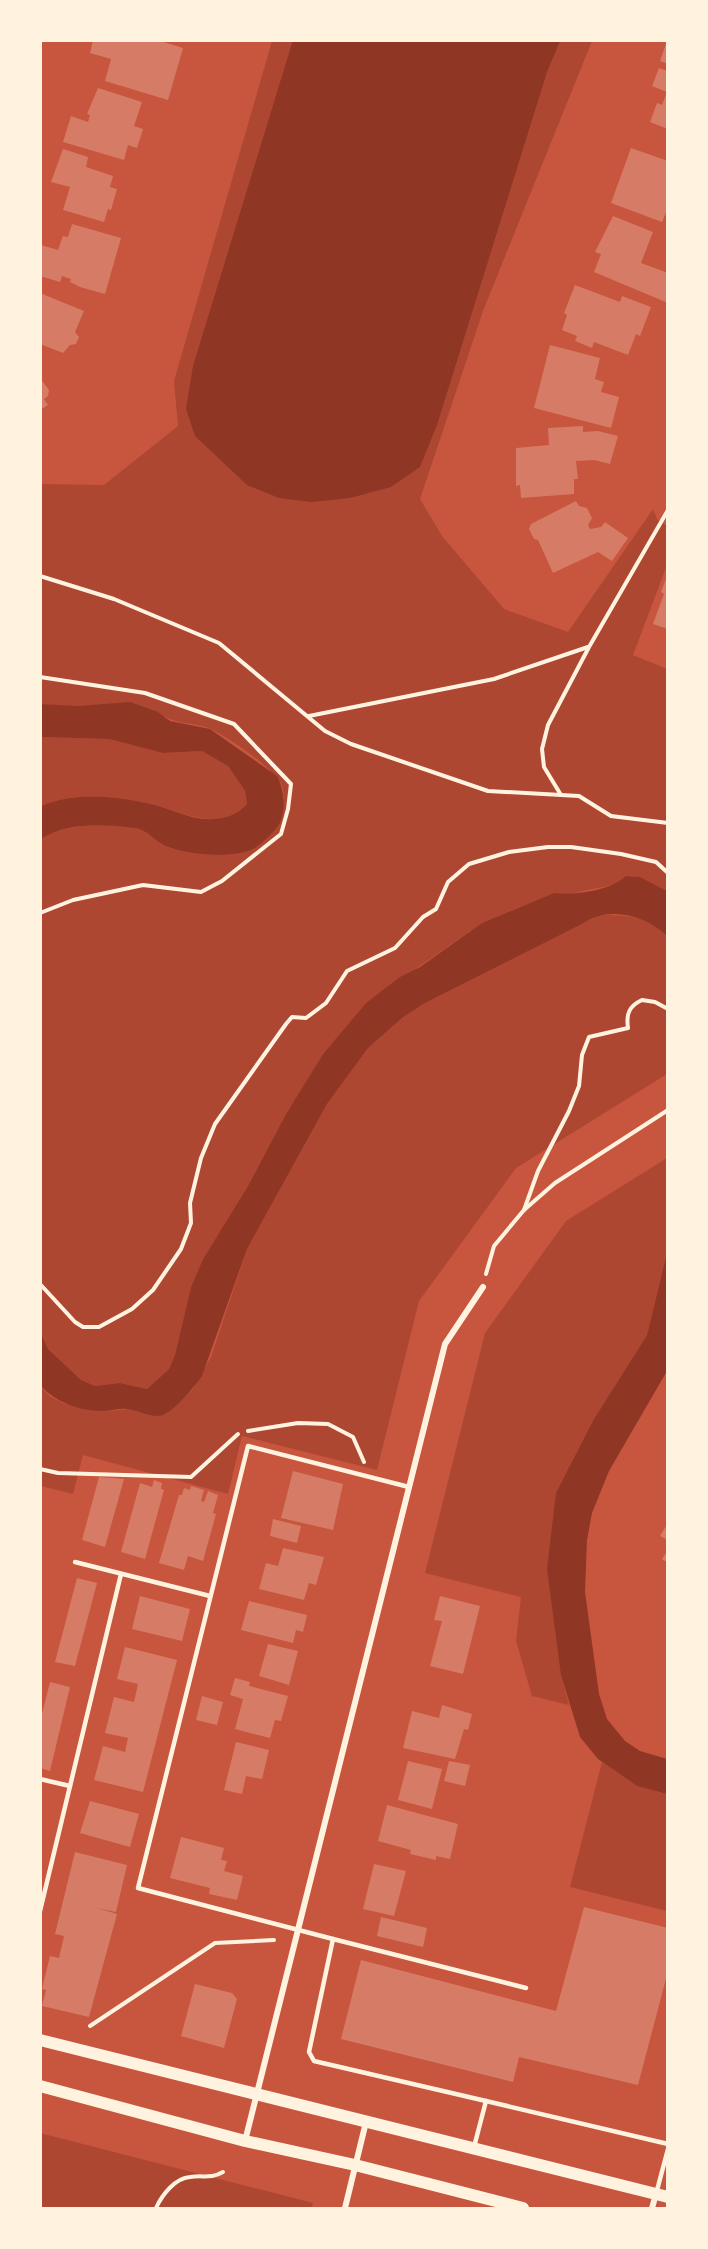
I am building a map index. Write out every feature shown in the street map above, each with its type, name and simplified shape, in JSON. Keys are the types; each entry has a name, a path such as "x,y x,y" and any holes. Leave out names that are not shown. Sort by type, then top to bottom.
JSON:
{"main road":[{"path":"40,2040 662,2195"},
{"path":"40,2086 61,2094 245,2141 355,2165 523,2208"},
{"path":"40,2092 61,2094"}],"street":[{"path":"245,2141 445,1344 483,1287"},
{"path":"345,2208 367,2120"},
{"path":"652,2208 662,2195"}],"lane":[{"path":"409,1487 248,1446 138,1888 526,1988"},
{"path":"75,1562 210,1596"},
{"path":"40,1911 121,1574"},
{"path":"40,1779 70,1786"},
{"path":"333,1939 309,2052 314,2061 668,2146 662,2195"},
{"path":"474,2147 486,2101"}],"path":[{"path":"561,795 544,767 542,749 548,725 589,647 668,510"},
{"path":"40,576 114,599 219,643 325,731 351,744 489,791 579,796 612,816 668,824"},
{"path":"309,716 494,680 589,647"},
{"path":"40,677 145,693 234,724 291,783 288,808 281,834 222,881 201,892 143,885 73,900 40,913"},
{"path":"40,1284 75,1322 83,1327 99,1327 132,1310 153,1290 181,1248 191,1223 190,1203 201,1158 215,1124 286,1024 292,1017 306,1018 326,1003 347,971 395,948 423,917 436,909 448,882 469,864 509,852 548,847 571,848 621,854 656,862 668,873"},
{"path":"524,1210 538,1170 575,1094 582,1055 589,1037 628,1028 627,1017 630,1008 642,1000 655,1002 668,1009"},
{"path":"483,1287 494,1246 524,1210 555,1183 668,1110"},
{"path":"40,1469 58,1473 190,1476 240,1432 298,1422 328,1424 353,1437 369,1477"},
{"path":"90,2026 215,1942 297,1939"},
{"path":"156,2208 168,2190 178,2181 188,2176 213,2178 223,2172"}],"shaded area":[{"path":"293,40 560,41 547,72 437,425 420,467 391,487 350,498 311,502 279,498 247,485 195,436 186,409 193,366"},
{"path":"272,41 592,41 483,311 420,499 442,536 504,609 568,632 653,509 657,519 667,526 667,565 633,655 667,669 667,891 640,877 627,876 618,884 568,894 554,893 482,923 366,1003 323,1054 286,1114 248,1186 203,1259 191,1287 175,1355 169,1369 147,1389 120,1383 95,1386 81,1380 48,1349 41,1335 41,839 78,827 109,825 137,828 148,832 163,844 283,814 283,793 278,779 260,761 206,727 175,721 158,712 41,704 41,484 104,485 178,426 174,381"},
{"path":"130,702 158,712 170,721 210,729 277,776 282,789 284,805 281,820 273,832 247,851 223,855 171,848 143,831 124,827 99,825 74,827 51,833 41,839 41,806 68,798 98,796 127,799 207,819 236,813 247,804 245,791 228,766 202,751 163,753 109,739 41,737 41,704 78,706"},
{"path":"41,737 109,739 163,753 202,751 228,766 245,791 247,804 230,816 220,819 196,817 155,805 113,797 68,798 41,806"},
{"path":"626,876 640,877 667,891 667,936 648,923 626,915 614,914 592,918 425,1003 402,1018 368,1048 327,1104 247,1249 202,1376 172,1410 158,1416 127,1409 104,1411 87,1409 61,1401 41,1386 41,1334 48,1349 81,1380 95,1386 120,1383 147,1389 169,1369 175,1355 191,1287 203,1259 248,1186 286,1114 323,1054 366,1003 400,977 420,967 482,923 554,893 592,891 611,885"},
{"path":"593,915 633,917 650,923 667,936 667,1074 516,1168 419,1301 377,1470 242,1436 228,1494 83,1455 73,1494 41,1486 40,1386 51,1397 65,1404 105,1411 128,1409 156,1416 166,1414 192,1390 211,1357 247,1249 327,1104 368,1048 402,1018 425,1003 582,924"},
{"path":"667,1158 667,1253 647,1335 594,1419 561,1675 569,1705 532,1696 516,1641 521,1597 425,1573 485,1333 566,1221"},
{"path":"667,1253 667,1371 609,1471 592,1513 587,1540 585,1592 599,1694 607,1719 625,1741 640,1751 667,1759 667,1794 637,1786 598,1759 580,1737 561,1675 547,1569 556,1493 594,1419 647,1335"},
{"path":"602,1762 637,1786 667,1794 667,1911 570,1887"},
{"path":"40,2133 313,2203 311,2208 41,2208"}],"building":[{"path":"93,40 157,40 183,48 168,100 105,81 111,59 90,53"},
{"path":"668,41 668,64 660,61"},
{"path":"659,68 668,71 668,129 650,122 657,103 662,105 667,92 652,86"},
{"path":"98,88 142,102 134,126 143,129 137,148 128,145 124,160 63,142 71,116 88,122 90,115 87,114"},
{"path":"631,148 668,161 668,208 662,222 611,203"},
{"path":"63,149 88,157 86,167 113,176 110,187 117,189 111,210 108,209 104,222 63,210 70,187 51,182"},
{"path":"613,216 653,232 641,263 668,273 668,303 594,272 601,254 595,252"},
{"path":"72,224 121,238 105,294 80,287 70,282 71,279 62,276 60,282 40,276 41,245 58,250 63,236 68,237"},
{"path":"575,285 620,302 622,296 651,307 640,336 636,334 628,355 594,342 592,348 575,341 577,336 562,330 567,315 564,313"},
{"path":"40,293 84,311 75,332 79,337 76,344 70,345 63,353 40,344"},
{"path":"550,345 600,358 595,379 604,382 601,392 619,397 611,428 534,408"},
{"path":"40,378 49,390 48,396 44,399 48,405 40,410"},
{"path":"583,426 583,432 598,431 618,436 610,464 594,460 576,461 578,479 574,479 574,494 521,498 520,485 516,486 516,448 549,445 548,428"},
{"path":"576,501 579,506 587,508 592,518 588,525 590,529 601,527 605,522 628,538 612,561 598,552 553,573 538,540 534,539 529,529 531,524"},
{"path":"667,576 668,629 653,624 664,594 661,592"},
{"path":"293,1471 343,1484 333,1530 281,1518"},
{"path":"99,1477 124,1479 105,1547 82,1540"},
{"path":"154,1480 162,1483 161,1489 164,1490 145,1559 121,1552 140,1483 152,1487"},
{"path":"191,1486 204,1490 201,1501 204,1502 208,1491 218,1495 213,1513 216,1514 203,1561 188,1556 184,1570 159,1563 179,1495 182,1495 184,1488 190,1490"},
{"path":"273,1519 301,1526 297,1543 270,1536"},
{"path":"668,1523 668,1540 660,1536"},
{"path":"283,1548 324,1557 316,1585 309,1583 304,1600 259,1589 266,1563 278,1566"},
{"path":"668,1550 668,1563 662,1559"},
{"path":"77,1578 97,1583 75,1666 55,1662"},
{"path":"140,1596 190,1609 182,1641 132,1629"},
{"path":"440,1596 480,1606 463,1674 430,1666 442,1621 434,1620"},
{"path":"249,1601 307,1615 303,1632 296,1630 293,1643 241,1630"},
{"path":"268,1644 298,1651 289,1685 259,1676"},
{"path":"125,1647 177,1660 143,1792 94,1780 103,1746 125,1752 128,1738 105,1733 114,1697 134,1702 138,1684 117,1679"},
{"path":"235,1678 250,1682 249,1686 288,1696 281,1721 275,1720 270,1738 235,1729 243,1699 230,1695"},
{"path":"50,1682 70,1687 50,1771 40,1768 40,1722"},
{"path":"202,1696 223,1702 217,1725 196,1720"},
{"path":"442,1705 472,1714 468,1730 464,1729 455,1759 403,1748 412,1711 439,1718"},
{"path":"236,1742 269,1750 262,1779 246,1776 242,1794 224,1790"},
{"path":"408,1761 442,1769 432,1809 398,1800"},
{"path":"449,1761 470,1765 465,1786 444,1781"},
{"path":"90,1801 139,1814 130,1847 80,1833"},
{"path":"387,1805 458,1824 450,1859 436,1856 436,1860 410,1854 411,1850 378,1841"},
{"path":"181,1837 224,1848 221,1860 227,1861 224,1871 243,1876 237,1900 209,1894 210,1888 170,1878"},
{"path":"75,1852 127,1865 116,1912 97,1908 117,1914 89,2017 42,2006 46,1990 42,1989 50,1956 59,1958 64,1936 55,1934"},
{"path":"374,1864 406,1871 394,1916 363,1909"},
{"path":"584,1907 668,1928 668,1971 638,2085 519,2057 513,2082 341,2039 361,1960 556,2011"},
{"path":"381,1917 427,1928 423,1947 377,1936"},
{"path":"195,1984 232,1993 237,1999 224,2048 181,2036"}]}
